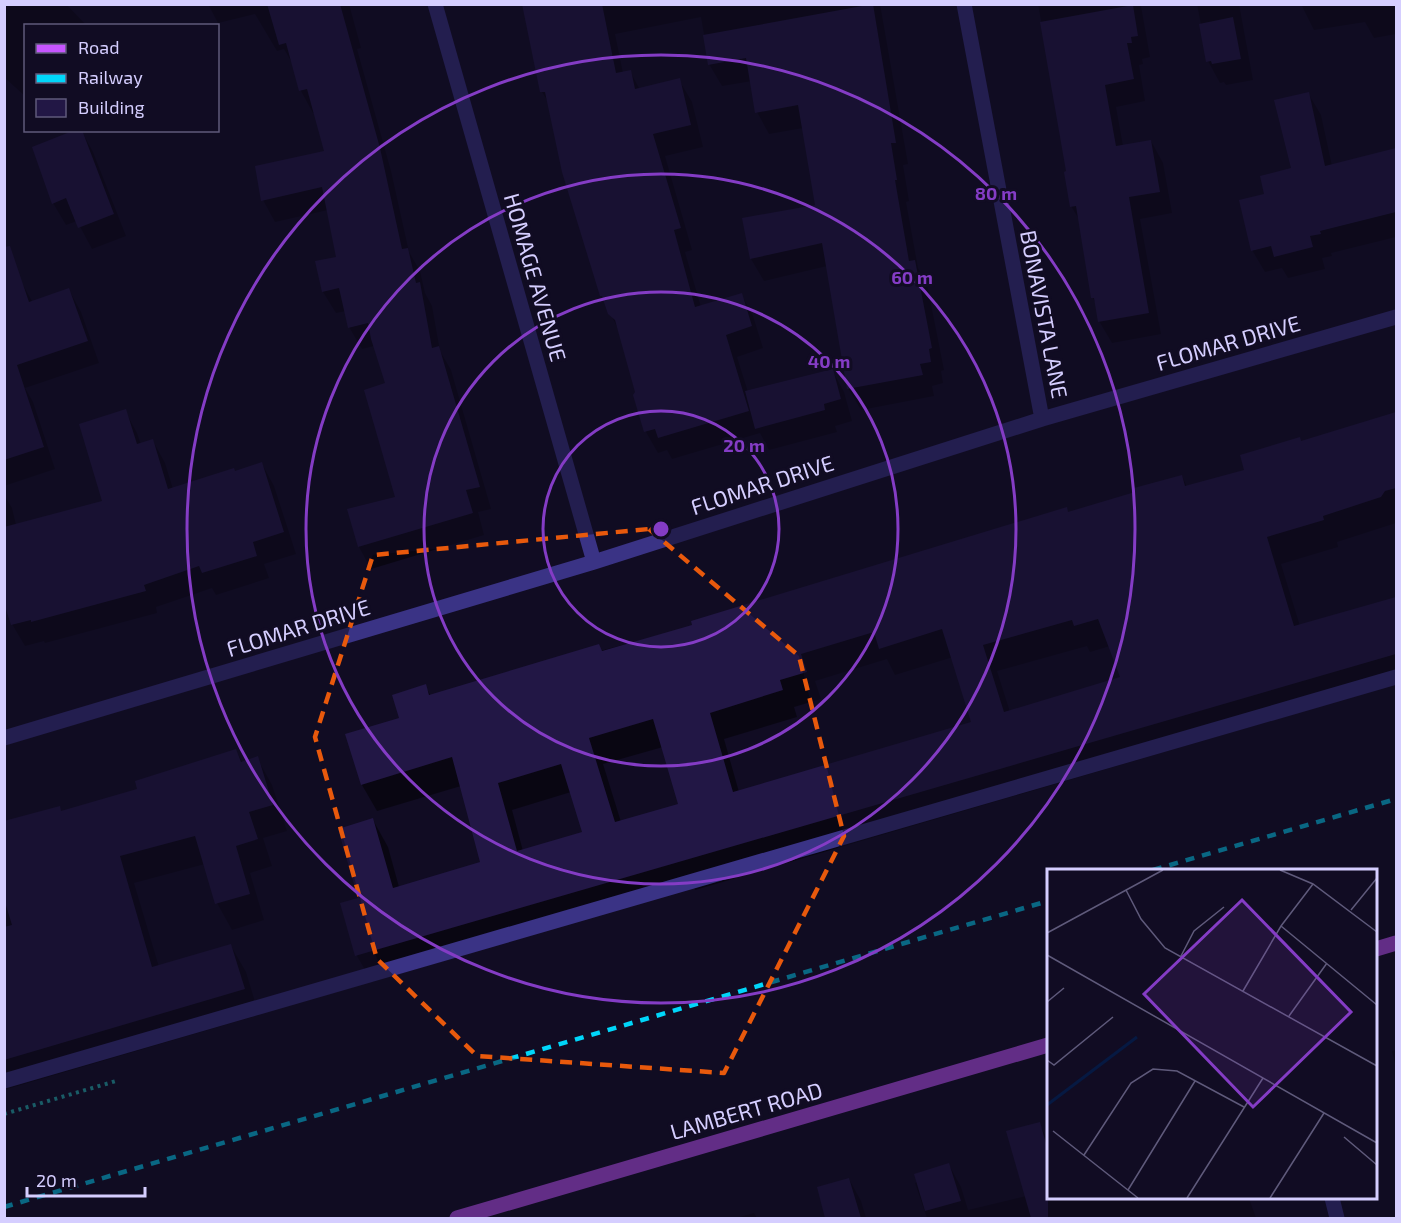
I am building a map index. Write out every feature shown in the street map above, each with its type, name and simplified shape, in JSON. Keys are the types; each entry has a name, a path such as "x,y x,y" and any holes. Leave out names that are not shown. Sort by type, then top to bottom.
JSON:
{"main road":[{"path":"1377,949 1396,943"},
{"name":"LAMBERT ROAD","path":"457,1218 1047,1045"}],"street":[{"name":"HOMAGE AVENUE","path":"435,4 594,562"},
{"name":"BONAVISTA LANE","path":"964,4 1042,419"},
{"name":"FLOMAR DRIVE","path":"4,738 594,562 1042,419 1396,317"},
{"path":"4,1081 1396,677"},
{"path":"1332,1199 1337,1218"}],"highlighted area":[{"path":"649,529 799,656 844,836 724,1073 477,1056 377,959 315,737 373,555"}],"building":[{"path":"267,4 340,4 380,148 402,249 408,248 416,283 420,282 432,348 439,346 480,487 466,490 473,513 358,547 347,509 395,497 364,390 385,383 368,323 348,328 339,288 322,292 315,261 336,257 322,187 261,201 255,166 324,151 307,89 299,91 286,43 279,45"},
{"path":"522,4 602,4 616,73 631,70 635,89 680,78 691,125 653,134 681,228 674,230 695,307 742,293 752,326 726,335 749,411 658,438 655,429 644,432 615,320 608,314 602,296 600,296 562,172 545,92 540,92"},
{"path":"873,4 896,143 891,143 897,180 895,180 909,261 915,260 932,348 929,349 931,362 920,364 923,375 847,389 822,243 750,259 742,218 815,205 798,105 755,113 746,58 708,65 703,35"},
{"path":"1133,5 1138,36 1131,37 1132,43 1127,43 1134,79 1105,85 1116,146 1151,140 1160,192 1129,197 1149,313 1098,322 1094,298 1091,298 1076,206 1070,207 1064,172 1066,171 1040,22"},
{"path":"1233,17 1241,59 1212,64 1211,61 1206,62 1199,24"},
{"path":"1309,92 1325,166 1396,148 1396,212 1320,231 1321,234 1310,236 1313,247 1274,257 1271,246 1251,251 1239,200 1264,194 1260,176 1291,168 1274,100"},
{"path":"70,132 83,132 114,214 78,228 66,198 52,204 32,147"},
{"path":"10,246 29,302 69,288 88,341 17,365 44,447 4,460 4,247"},
{"path":"833,369 841,399 824,404 825,410 755,429 745,391"},
{"path":"126,409 137,444 153,439 168,489 234,468 235,471 262,462 284,532 253,542 257,556 202,573 199,566 144,585 146,591 31,622 31,620 11,625 4,603 4,527 102,501 79,424"},
{"path":"1396,412 1396,488 1385,491 1381,497 1323,516 1324,520 1267,537 1294,626 1396,597 1396,654 355,956 340,903 358,898 338,829 373,818 393,888 480,862 452,757 361,785 345,734 399,718 392,695 426,684 429,695 599,644 602,651 692,625 691,621 1067,507 1068,512 1135,492 1134,488 1182,475 1185,486 1244,470 1240,455 1300,437 1301,441","holes":["1098,619 1120,677 1004,712 983,645 1072,620 1074,626","942,629 971,722 733,792 710,713 783,690 780,680 807,672 801,654 874,632 879,649","653,719 678,804 615,822 589,738","561,764 582,832 517,851 498,783"]},
{"path":"236,749 241,762 258,756 273,805 249,812 258,839 236,846 250,894 215,904 195,836 120,856 152,967 231,944 245,989 4,1060 4,927 12,925 4,899 4,821 60,806 61,811 137,789 135,781"},
{"path":"1040,1122 1047,1147 1048,1218 1031,1218 1006,1131"},
{"path":"949,1163 961,1201 925,1211 914,1174"},
{"path":"849,1178 861,1218 825,1218 817,1187"}],"railway":[{"path":"1156,869 1396,799"},
{"path":"4,1207 1047,901"}]}
